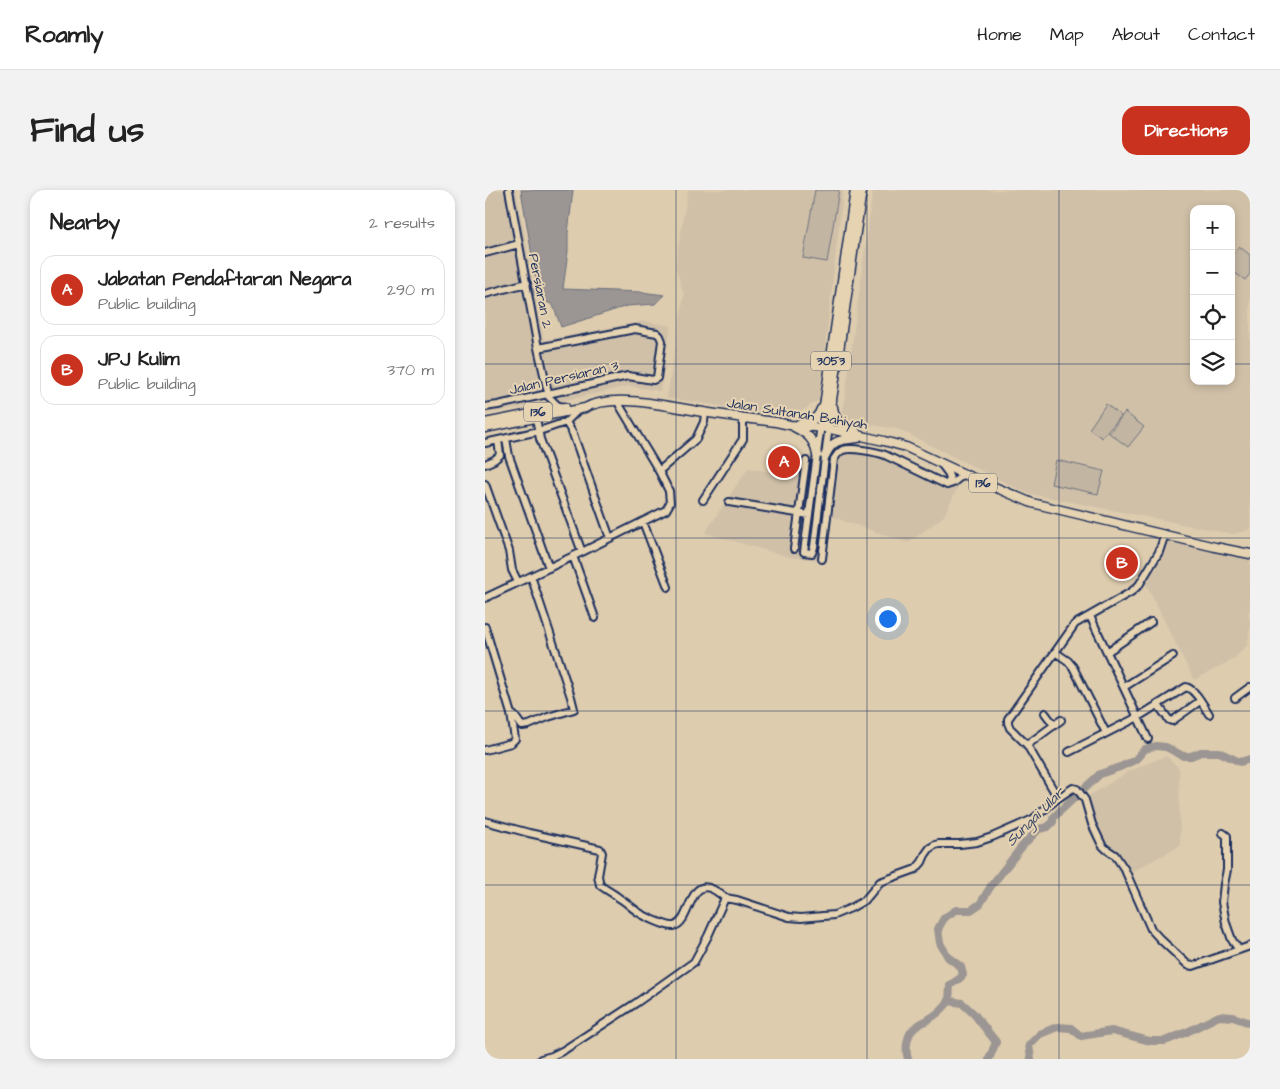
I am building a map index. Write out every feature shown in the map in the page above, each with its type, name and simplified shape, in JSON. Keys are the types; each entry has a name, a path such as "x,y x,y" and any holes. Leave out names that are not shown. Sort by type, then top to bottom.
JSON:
{"main road":[{"name":"3053","path":"830,392 828,381 855,190"},
{"name":"3053","path":"825,425 843,327 862,190"},
{"path":"828,381 834,367 838,340 843,327 839,303"},
{"path":"789,425 816,418 830,392"},
{"path":"830,392 838,422 867,438"},
{"name":"Jalan Sultanah Bahiyah","path":"485,428 564,407 618,401 789,425 825,425 867,438 884,440 906,447 1032,503 1250,554"},
{"name":"Jalan Sultanah Bahiyah","path":"485,423 578,410 592,404"},
{"path":"789,425 809,436 821,455 835,442 840,440 867,438"}],"street":[{"name":"Persiaran 2","path":"509,190 538,348 549,396"},
{"path":"485,253 519,244"},
{"path":"485,294 527,283"},
{"name":"Jalan Persiaran 3","path":"485,407 549,396 628,376 653,380 657,378 662,340 657,333 635,329 538,348"},
{"path":"564,407 557,405 549,396 545,407 537,415 539,432 582,552"},
{"path":"485,598 666,510 669,503 669,491 659,471 619,406 618,401"},
{"path":"485,443 539,432 566,422 578,410"},
{"path":"659,471 696,439 704,422 705,413"},
{"path":"703,500 743,439 743,418"},
{"path":"566,422 573,434 610,538"},
{"path":"821,455 804,552 812,553 814,547 825,425"},
{"path":"506,439 509,456 549,568"},
{"path":"485,464 500,456 498,440"},
{"path":"822,559 835,459 838,453 843,450 880,453 947,485"},
{"path":"794,549 806,461"},
{"path":"942,464 950,479 947,485"},
{"path":"947,485 965,474"},
{"path":"485,484 509,550 512,570 518,582"},
{"path":"729,502 809,515"},
{"path":"643,522 668,587"},
{"path":"1058,798 1027,745 1010,728 1008,719 1075,624 1131,592 1139,585 1159,552 1165,534"},
{"path":"814,547 823,548"},
{"path":"573,556 595,618"},
{"path":"511,714 514,714 522,726 574,709 531,576"},
{"path":"1090,616 1148,739"},
{"path":"1107,652 1151,622"},
{"path":"485,627 511,714 515,739 511,743 485,750"},
{"path":"1055,652 1073,667 1105,734"},
{"path":"1124,687 1173,656"},
{"path":"1069,752 1138,717 1186,687 1193,691 1209,714"},
{"path":"1235,698 1250,687"},
{"path":"1158,705 1169,720 1172,721 1201,701"},
{"path":"1045,713 1055,725"},
{"path":"1027,745 1061,720"},
{"path":"485,820 529,833 600,849 602,852 598,876 600,885 639,913 673,926 680,922 693,896 699,890 706,888 711,888 725,898 789,917 801,918 834,915 865,900 880,882 916,869 922,862 925,854 935,845 977,842 992,837 1033,819 1070,789 1075,788 1087,803 1095,830 1102,844 1115,856 1125,870 1151,929 1160,939 1193,966 1250,946"},
{"path":"1223,833 1227,836 1227,870 1222,902 1232,940 1239,950"},
{"path":"541,1059 564,1050 694,962 725,898"}],"shaded area":[{"path":"485,190 516,190 544,340 645,321 671,326 660,391 629,386 581,397 485,414"},
{"path":"521,190 573,190 563,289 641,292 665,295 655,304 627,306 561,327 553,305 543,300 538,291"},
{"path":"688,190 843,190 819,400 798,413 781,415 667,398 684,295 675,266"},
{"path":"815,190 839,190 827,262 803,258"},
{"path":"873,190 1250,190 1250,530 1233,534 1026,493 898,429 850,422 843,412"},
{"path":"1239,246 1250,255 1250,274 1245,280 1235,273 1235,251"},
{"path":"1106,404 1121,416 1102,438 1089,429"},
{"path":"1125,412 1144,427 1128,447 1109,433"},
{"path":"842,444 879,449 959,485 944,516 908,543 833,517 826,561 789,557 705,533 748,468 794,476 814,450 831,452"},
{"path":"1056,460 1104,471 1098,494 1051,484"},
{"path":"1170,541 1250,560 1250,610 1248,612 1250,627 1248,644 1234,659 1194,680 1145,582"},
{"path":"1166,756 1179,768 1180,846 1131,872 1118,854 1103,841 1095,822 1089,796 1129,771"}],"waterway":[{"path":"534,292 547,287"},
{"name":"Sungai Ular","path":"949,1001 950,985 963,975 961,967 948,957 940,943 938,929 944,918 956,910 971,910 980,904 991,886 1024,844 1039,829 1048,827 1053,822 1053,818 1100,774 1135,760 1145,749 1156,746 1166,747 1183,756 1191,756 1201,752 1219,752 1240,762 1250,759"},
{"path":"949,1001 962,1003 974,1014 996,1042 989,1059"},
{"path":"908,1059 906,1048 910,1033 917,1026 939,1012 949,1001"},
{"path":"1031,1059 1029,1045 1040,1034 1057,1027 1071,1028 1081,1036 1112,1031 1150,1041 1165,1041 1219,1016 1233,1017 1250,1023"}],"place":[{"name":"Jabatan Pendaftaran Negara","path":"784,462"},
{"name":"JPJ Kulim","path":"1122,563"}]}
